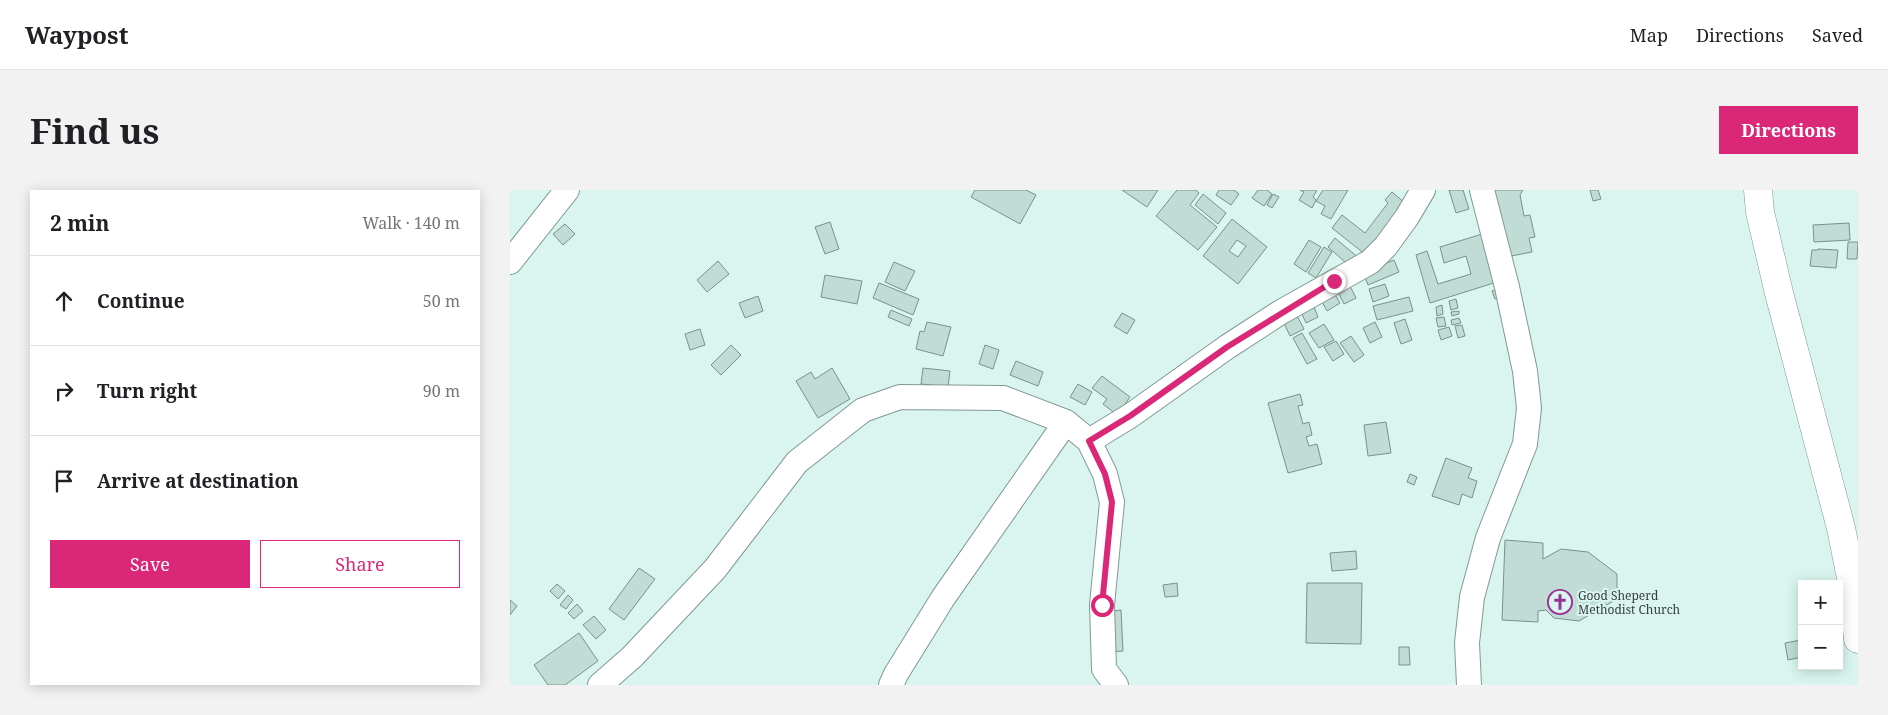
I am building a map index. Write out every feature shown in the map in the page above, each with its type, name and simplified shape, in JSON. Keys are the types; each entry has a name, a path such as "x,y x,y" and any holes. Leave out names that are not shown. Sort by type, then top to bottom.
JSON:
{"street":[{"path":"510,262 567,190"},
{"path":"1089,441 1281,312 1370,262 1386,246 1423,190"},
{"path":"1469,685 1467,643 1472,596 1488,538 1525,444 1529,408 1521,353 1482,190"},
{"path":"1758,190 1760,212 1779,293 1841,528 1851,578 1858,640"},
{"path":"600,685 632,657 715,569 797,462 863,410 900,397 1003,398 1066,422 1089,441 1105,474 1112,502 1102,605 1104,669 1116,685"},
{"path":"891,685 943,598 1066,422"}],"building":[{"path":"975,190 1026,190 1036,195 1020,224 971,197"},
{"path":"1122,190 1158,190 1147,207"},
{"path":"1177,190 1196,190 1199,193 1190,205 1217,227 1198,250 1156,216"},
{"path":"1219,190 1234,190 1239,194 1231,205 1216,195"},
{"path":"1258,190 1267,190 1272,194 1264,206 1252,198"},
{"path":"1300,190 1317,190 1313,197 1316,200 1312,208 1299,200 1304,192"},
{"path":"1323,190 1348,190 1331,219 1321,214 1325,206 1316,201"},
{"path":"1449,190 1463,190 1469,209 1456,213"},
{"path":"1493,190 1523,190 1520,195 1524,216 1530,215 1535,237 1529,238 1532,252 1506,257"},
{"path":"1590,190 1598,190 1601,199 1593,201"},
{"path":"1392,192 1406,204 1366,255 1332,228 1342,215 1365,233 1388,203 1385,200"},
{"path":"1203,194 1226,213 1218,224 1195,205"},
{"path":"1273,194 1279,197 1272,208 1267,205"},
{"path":"1232,219 1267,247 1238,284 1203,256","holes":["1237,240 1246,246 1238,257 1229,251"]},
{"path":"830,222 839,249 825,254 815,227"},
{"path":"1849,223 1850,240 1814,242 1813,225"},
{"path":"565,224 575,234 563,245 553,234"},
{"path":"1482,234 1497,282 1430,303 1416,255 1427,251 1438,284 1471,274 1466,256 1444,263 1440,247"},
{"path":"1335,238 1360,259 1352,268 1328,247"},
{"path":"1309,240 1321,247 1306,272 1294,264"},
{"path":"1848,242 1858,242 1857,259 1847,259"},
{"path":"1324,247 1332,252 1316,278 1308,273"},
{"path":"1812,250 1838,250 1836,268 1810,266"},
{"path":"1394,260 1399,272 1368,285 1363,272"},
{"path":"718,261 729,274 707,292 697,280"},
{"path":"894,262 915,271 905,291 885,282"},
{"path":"825,275 862,281 857,304 821,297"},
{"path":"879,283 919,299 913,315 873,298"},
{"path":"1349,284 1356,298 1344,304 1337,290"},
{"path":"1385,284 1389,296 1373,302 1369,289"},
{"path":"1500,289 1502,297 1495,299 1492,291"},
{"path":"1333,291 1340,303 1327,311 1320,298"},
{"path":"758,296 763,311 745,318 739,303"},
{"path":"1409,297 1413,311 1377,320 1373,306"},
{"path":"1456,299 1458,308 1451,310 1449,301"},
{"path":"1442,305 1443,314 1437,316 1436,307"},
{"path":"1314,307 1318,317 1306,323 1301,312"},
{"path":"891,310 912,319 909,326 888,317"},
{"path":"1459,311 1459,314 1452,316 1451,312"},
{"path":"1122,313 1135,320 1127,334 1114,326"},
{"path":"1296,314 1304,329 1290,336 1283,321"},
{"path":"1444,317 1446,326 1438,327 1436,318"},
{"path":"1459,318 1461,323 1452,325 1451,320"},
{"path":"1405,319 1412,340 1401,344 1394,323"},
{"path":"927,322 951,327 943,356 916,349 920,331 924,332"},
{"path":"1375,322 1382,337 1370,343 1363,328"},
{"path":"1324,324 1334,340 1319,348 1309,333"},
{"path":"1462,325 1465,336 1458,338 1455,326"},
{"path":"1449,327 1452,336 1441,340 1438,330"},
{"path":"700,329 705,345 690,350 685,334"},
{"path":"1302,333 1317,359 1307,364 1293,338"},
{"path":"1351,336 1364,355 1354,362 1340,343"},
{"path":"1336,341 1344,354 1333,361 1324,347"},
{"path":"731,345 741,355 721,375 711,365"},
{"path":"985,345 999,350 993,369 979,364"},
{"path":"1016,361 1043,372 1038,386 1010,375"},
{"path":"832,368 850,399 818,418 796,381 811,372 815,379"},
{"path":"923,368 950,371 948,387 921,384"},
{"path":"1102,376 1130,397 1117,415 1103,404 1107,399 1092,388"},
{"path":"1078,384 1092,392 1085,405 1070,397"},
{"path":"1300,394 1303,405 1298,406 1303,424 1309,422 1312,435 1306,437 1309,446 1317,444 1322,464 1288,473 1268,403"},
{"path":"1386,422 1391,453 1368,456 1364,425"},
{"path":"1446,458 1472,468 1468,478 1477,481 1472,498 1462,494 1459,505 1432,496"},
{"path":"1410,474 1417,477 1414,485 1407,482"},
{"path":"1505,540 1543,543 1543,559 1561,549 1588,552 1617,574 1617,599 1579,621 1554,618 1546,610 1538,611 1538,622 1502,620"},
{"path":"1356,551 1357,569 1332,571 1330,553"},
{"path":"639,568 655,579 624,620 609,609"},
{"path":"1177,583 1178,596 1165,597 1163,585"},
{"path":"1307,583 1362,583 1361,644 1306,643"},
{"path":"557,584 565,591 558,599 550,591"},
{"path":"568,595 573,600 566,609 560,605"},
{"path":"510,600 517,606 510,615"},
{"path":"577,604 583,611 574,619 568,613"},
{"path":"1121,610 1123,651 1107,652 1106,612"},
{"path":"594,616 606,630 596,639 583,625"},
{"path":"579,633 598,661 565,685 548,685 534,665"},
{"path":"1798,641 1798,658 1788,660 1785,643"},
{"path":"1399,647 1409,647 1410,665 1399,665"}],"place":[{"name":"Good Sheperd Methodist Church","path":"1560,602"}],"route":[{"path":"1102,605 1112,502 1105,474 1089,441 1130,416 1227,347 1334,281"}]}
